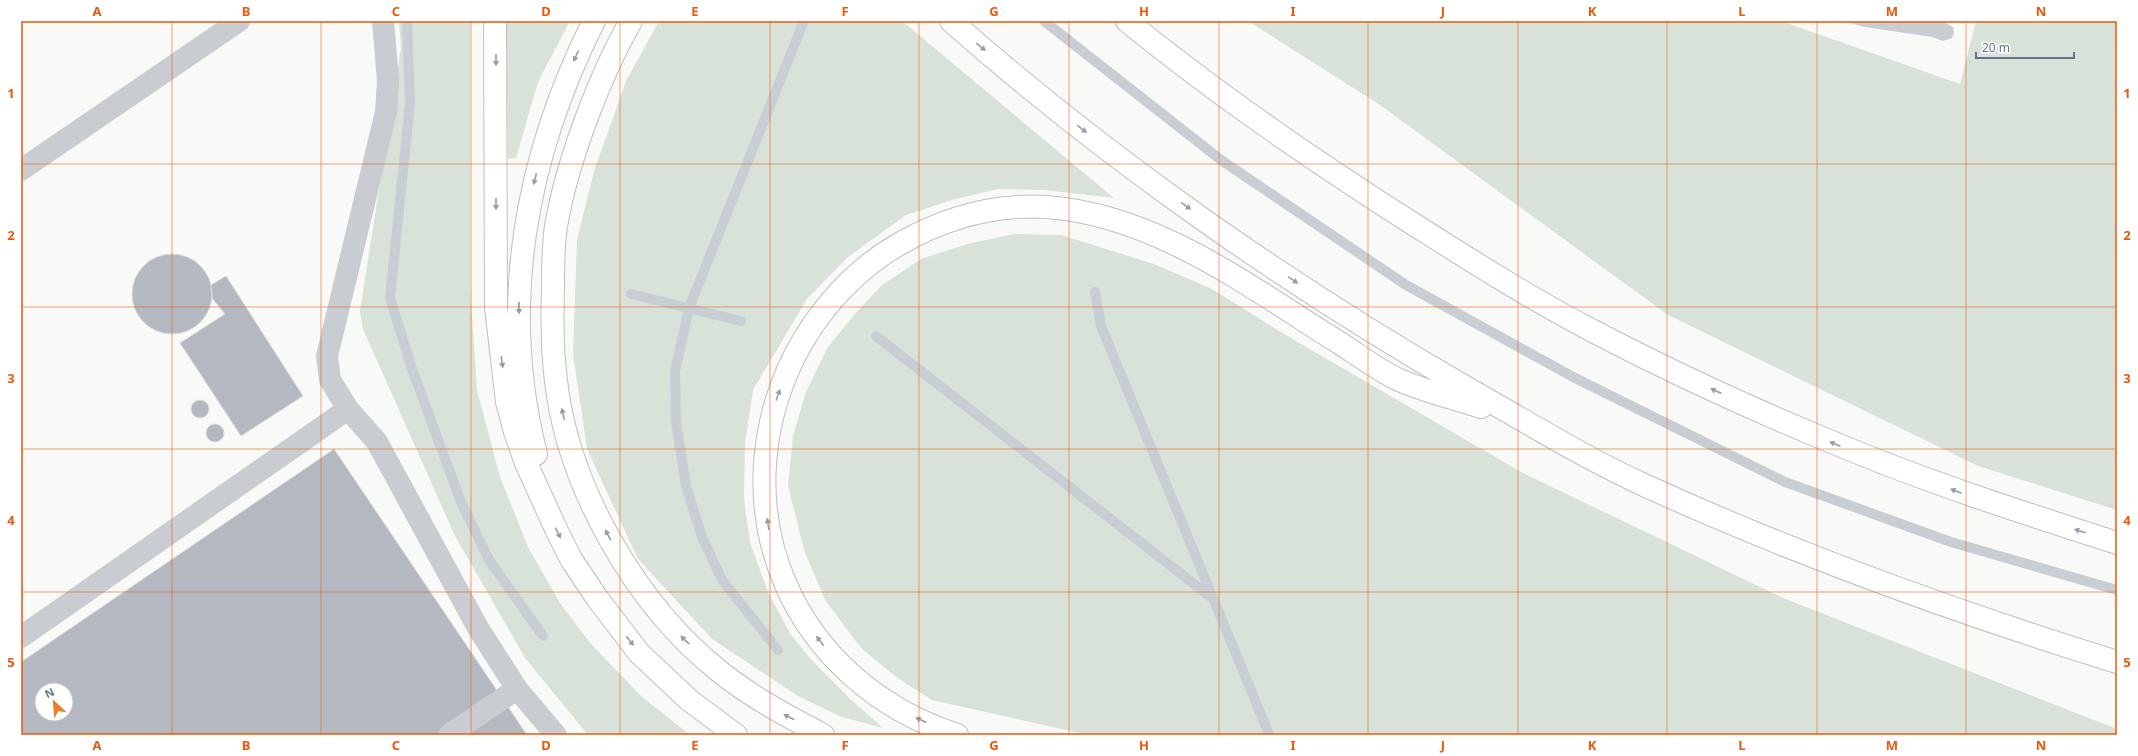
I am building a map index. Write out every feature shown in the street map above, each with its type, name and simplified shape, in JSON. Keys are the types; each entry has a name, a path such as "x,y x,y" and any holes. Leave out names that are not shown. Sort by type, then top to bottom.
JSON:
{"highway":[{"path":"496,21 496,307 507,402 515,432 526,463 571,559 597,598 639,653 689,700 736,735"},
{"path":"543,497 538,460 530,430 520,347 522,249 529,201 542,149 562,90 594,21"},
{"path":"631,21 606,72 584,128 566,183 556,226 552,327 556,383 568,438 584,485 608,535 636,583 678,633 719,671 773,709 823,735"},
{"path":"951,21 1077,126 1187,207 1297,282 1408,354 1529,424 1641,484 1761,535 1886,585 2009,628 2117,662"},
{"path":"1127,21 1239,107 1360,190 1473,262 1592,330 1715,390 1840,446 1962,493 2117,543"},
{"path":"957,735 935,727 886,702 862,685 841,666 821,642 789,592 777,564 769,532 764,497 765,464 769,430 785,377 800,346 815,321 852,279 872,262 917,234 939,224 965,215 1018,207 1046,207 1075,211 1136,227 1198,256 1397,379 1529,424"}],"lane":[{"path":"21,170 239,21"},
{"path":"383,21 388,81 386,112 327,356 330,380 348,409 377,442 478,628 517,689 556,735"},
{"path":"21,637 348,409"},
{"path":"448,735 517,689"}],"shaded area":[{"path":"399,21 470,21 470,288 477,390 500,477 528,547 560,603 591,644 641,696 690,735 588,735 525,658 455,536 363,329 360,311 401,48"},
{"path":"506,21 570,21 538,82 516,158 508,159"},
{"path":"659,21 902,21 1114,198 1045,190 998,189 952,200 906,215 848,257 807,299 753,390 745,443 744,499 750,542 768,592 791,635 809,657 849,698 883,728 839,716 798,696 712,639 638,559 587,449 573,354 577,240 594,171 626,81"},
{"path":"1248,21 1781,21 1960,84 1976,21 2117,21 2117,510 1978,466 1668,315 1380,105"},
{"path":"1842,21 1942,21 1953,27 1954,33 1952,38 1943,41 1932,37 1865,27"},
{"path":"1014,234 1061,235 1154,264 1212,289 1289,337 1523,473 1783,598 2117,729 2117,735 1088,735 932,700 896,677 861,648 825,600 804,550 788,486 793,436 806,392 828,347 854,315 882,285 921,259 967,244"}],"building":[{"path":"164,254 180,254 201,265 212,286 212,302 201,323 180,334 164,334 150,328 143,323 138,316 132,302 132,286 138,272 143,265 150,260"},
{"path":"226,276 303,396 241,436 180,343 225,314 212,298 211,285"},
{"path":"200,400 206,403 209,409 206,415 200,418 194,415 191,409 194,403"},
{"path":"215,424 221,427 224,433 221,439 215,442 209,439 206,433 209,427"},
{"path":"334,449 527,735 21,735 21,662"}],"waterway":[{"path":"407,21 410,103 390,298 412,369 461,502 489,560 543,636"},
{"path":"778,650 722,580 702,537 686,486 676,422 675,371 689,308 804,21"},
{"path":"1044,21 1221,160 1406,285 1575,378 1785,482 1951,542 2117,590"},
{"path":"1095,292 1101,326 1269,734"},
{"path":"631,294 741,321"},
{"path":"876,336 1212,598"}]}
